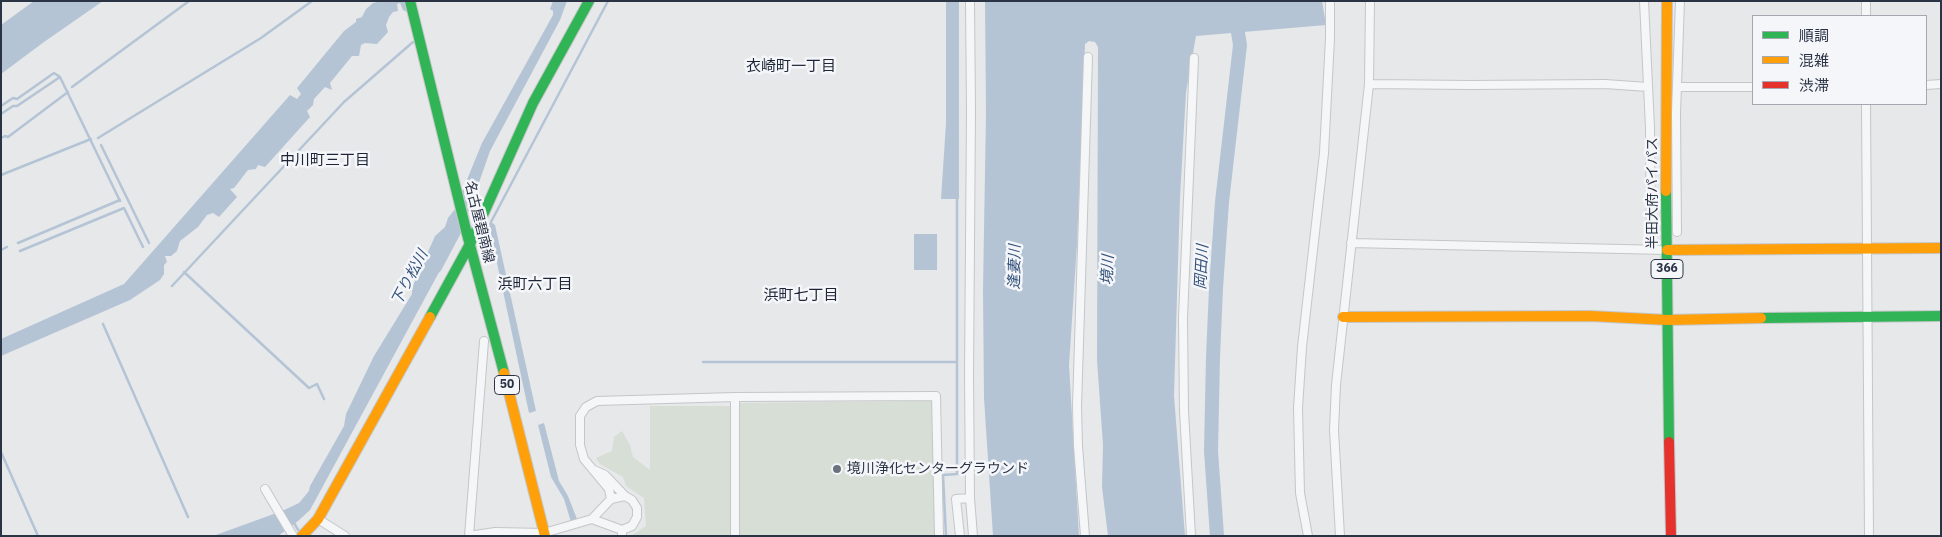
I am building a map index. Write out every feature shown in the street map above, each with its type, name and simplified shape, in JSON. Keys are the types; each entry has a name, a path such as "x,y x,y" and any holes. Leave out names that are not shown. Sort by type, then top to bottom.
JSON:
{"main road":[{"path":"304,534 318,519 468,239 533,103 589,1"},
{"name":"半田大府パイパス","path":"1667,1 1667,250 1671,536"},
{"name":"名古屋碧南線","path":"411,6 468,239 518,424 544,534"},
{"path":"1667,250 1868,247 1941,248"},
{"path":"1344,317 1590,316 1668,320 1941,316"}],"street":[{"path":"970,1 970,498 973,536"},
{"path":"1308,536 1300,493 1298,408 1302,347 1324,153 1330,1"},
{"path":"1340,536 1334,430 1336,385 1369,84 1370,1"},
{"path":"1644,1 1648,87 1651,250"},
{"path":"1677,232 1677,87 1680,1"},
{"path":"1866,1 1866,15"},
{"path":"1086,536 1078,446 1077,406 1088,58"},
{"path":"1191,536 1184,411 1183,318 1194,58"},
{"path":"1369,84 1604,84 1648,87"},
{"path":"1927,84 1941,84"},
{"path":"1677,87 1752,86"},
{"path":"1866,105 1869,536"},
{"path":"1351,243 1667,250"},
{"path":"484,341 469,536 494,532 544,534 592,519 611,499 625,496"},
{"path":"611,499 609,489 584,459 580,444 580,416 586,407 597,401 735,397 936,396 939,536"},
{"path":"735,397 735,536"},
{"path":"592,470 605,474 625,496 632,500 637,508 637,517 632,526 622,533 592,519"},
{"path":"265,489 293,536"},
{"path":"960,536 956,499 970,498"},
{"path":"318,519 345,536"}],"shaded area":[{"name":"境川浄化センターグラウンド","path":"934,401 935,536 740,536 738,403"},
{"path":"650,406 730,406 731,536 631,536 646,526 644,498 626,486 623,477 600,464 596,458 612,451 614,437 622,431 630,445 633,457 650,470"}],"water":[{"path":"34,1 103,1 1,74 1,25"},
{"path":"382,1 416,1 407,12 403,10 400,3 397,4 398,11 393,12 386,25 388,32 377,44 365,43 361,45 359,56 352,56 330,83 332,90 325,87 314,99 313,105 307,111 310,117 265,167 258,165 256,169 248,170 234,188 230,189 237,197 219,217 213,213 207,215 198,227 180,241 177,251 171,256 165,256 167,262 164,265 164,274 160,280 130,300 1,356 1,339 124,284 290,95 297,99 301,94 297,88 344,31 356,22 356,19 362,17 366,9 373,3"},
{"path":"553,1 567,1 560,20 490,151 468,214 457,231 445,241 442,248 444,263 310,510 278,536 213,536 282,511 299,503 309,491 344,426 346,414 374,356 412,294 412,288 435,236 445,227 448,218 455,209 482,143 553,15 553,11 550,9"},
{"path":"946,1 959,1 959,199 941,199 946,123"},
{"path":"985,1 1322,1 1326,25 1196,36 1186,92 1180,197 1174,396 1185,536 1108,536 1102,487 1103,445 1097,360 1098,47 1095,42 1089,41 1085,44 1077,244 1069,365 1079,536 993,536 984,398"},
{"path":"491,222 495,225 536,411 529,413 491,235 489,236 487,225"},
{"path":"914,234 937,234 937,270 914,270"},
{"path":"544,423 559,481 568,496 577,519 571,522 564,499 551,477 538,425"}],"waterway":[{"path":"72,87 189,1"},
{"path":"98,138 261,38 312,1"},
{"path":"491,222 608,1"},
{"name":"岡田川","path":"1217,536 1211,451 1213,357 1222,202 1240,45 1233,1"},
{"path":"172,286 344,102 413,42"},
{"path":"1,106 13,98 17,99 54,73 60,77 120,201"},
{"path":"1,114 13,106 17,106 60,77"},
{"path":"1,138 8,137 68,92"},
{"path":"1,175 91,139"},
{"path":"101,145 149,243"},
{"path":"946,536 943,475 957,474 957,196"},
{"path":"18,243 120,200"},
{"path":"124,208 143,247"},
{"path":"20,251 124,208"},
{"name":"下り松川","path":"435,267 461,218"},
{"path":"1,250 7,247"},
{"path":"184,272 309,388 317,384 324,399"},
{"path":"103,324 188,517"},
{"path":"703,362 956,362"},
{"path":"1,452 38,536"},
{"path":"294,523 300,533"}],"traffic: fast":[{"path":"410,1 467,234 504,373"},
{"path":"430,317 470,244 533,103 589,1"},
{"path":"1666,191 1669,442"},
{"path":"1761,318 1941,316"}],"traffic: slow":[{"path":"1666,191 1667,1"},
{"path":"1667,250 1941,248"},
{"path":"1343,317 1590,316 1668,320 1761,318"},
{"path":"302,536 318,519 430,317"},
{"path":"504,373 545,536"}],"traffic: jam":[{"path":"1669,442 1671,536"}],"place":[{"name":"境川浄化センターグラウンド","path":"837,469"}],"district":[{"name":"衣崎町一丁目","path":"791,67"},
{"name":"中川町三丁目","path":"325,161"},
{"name":"浜町六丁目","path":"535,285"},
{"name":"浜町七丁目","path":"801,296"}],"water label":[{"name":"逢妻川","path":"1015,267"},
{"name":"境川","path":"1108,270"}]}
